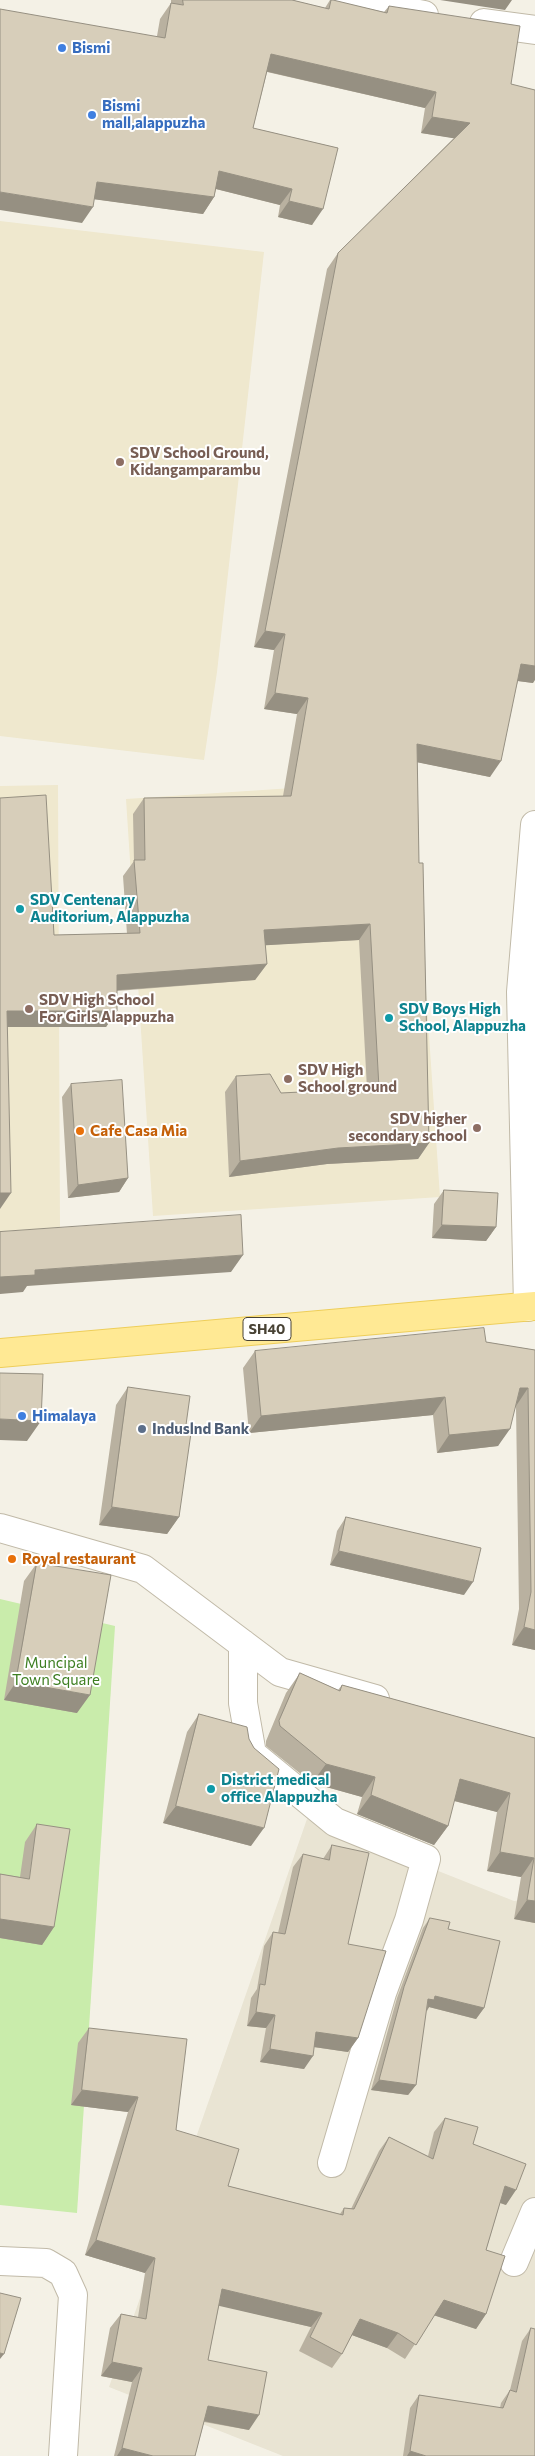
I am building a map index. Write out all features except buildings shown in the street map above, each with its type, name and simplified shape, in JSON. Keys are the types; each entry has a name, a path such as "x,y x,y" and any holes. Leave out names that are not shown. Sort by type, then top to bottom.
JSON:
{"main road":[{"name":"SH40","path":"0,1353 532,1306"}],"street":[{"path":"345,0 456,20 535,30"},
{"path":"532,1306 521,992 535,825"},
{"path":"0,1528 143,1569 280,1672 403,1707"},
{"path":"243,1644 243,1703 252,1754 335,1822 426,1859 408,1920 382,1993 332,2163"},
{"path":"514,2262 535,2212"},
{"path":"0,2260 46,2263 63,2273 73,2295 63,2456"}],"shaded area":[{"name":"SDV School Ground, Kidangamparambu","path":"0,221 264,252 217,672 204,760 0,736"},
{"name":"SDV High School ground","path":"414,780 440,1197 153,1216 126,799"},
{"name":"SDV High School For Girls Alappuzha","path":"58,785 60,1233 0,1237 0,786"},
{"path":"307,1819 514,1901 535,1898 535,2337 482,2456 283,2456 109,2387"}],"green space":[{"name":"Muncipal Town Square","path":"0,1599 115,1626 77,2213 0,2205"}],"place":[{"name":"Bismi","path":"62,48"},
{"name":"Bismi mall,alappuzha","path":"92,115"},
{"name":"SDV School Ground, Kidangamparambu","path":"120,462"},
{"name":"SDV Centenary Auditorium, Alappuzha","path":"20,909"},
{"name":"SDV High School For Girls Alappuzha","path":"29,1009"},
{"name":"SDV Boys High School, Alappuzha","path":"389,1018"},
{"name":"SDV High School ground","path":"288,1079"},
{"name":"SDV higher secondary school","path":"477,1128"},
{"name":"Cafe Casa Mia","path":"80,1131"},
{"name":"Himalaya","path":"22,1416"},
{"name":"Induslnd Bank","path":"142,1429"},
{"name":"Royal restaurant","path":"12,1559"},
{"name":"District medical office Alappuzha","path":"211,1789"}]}
